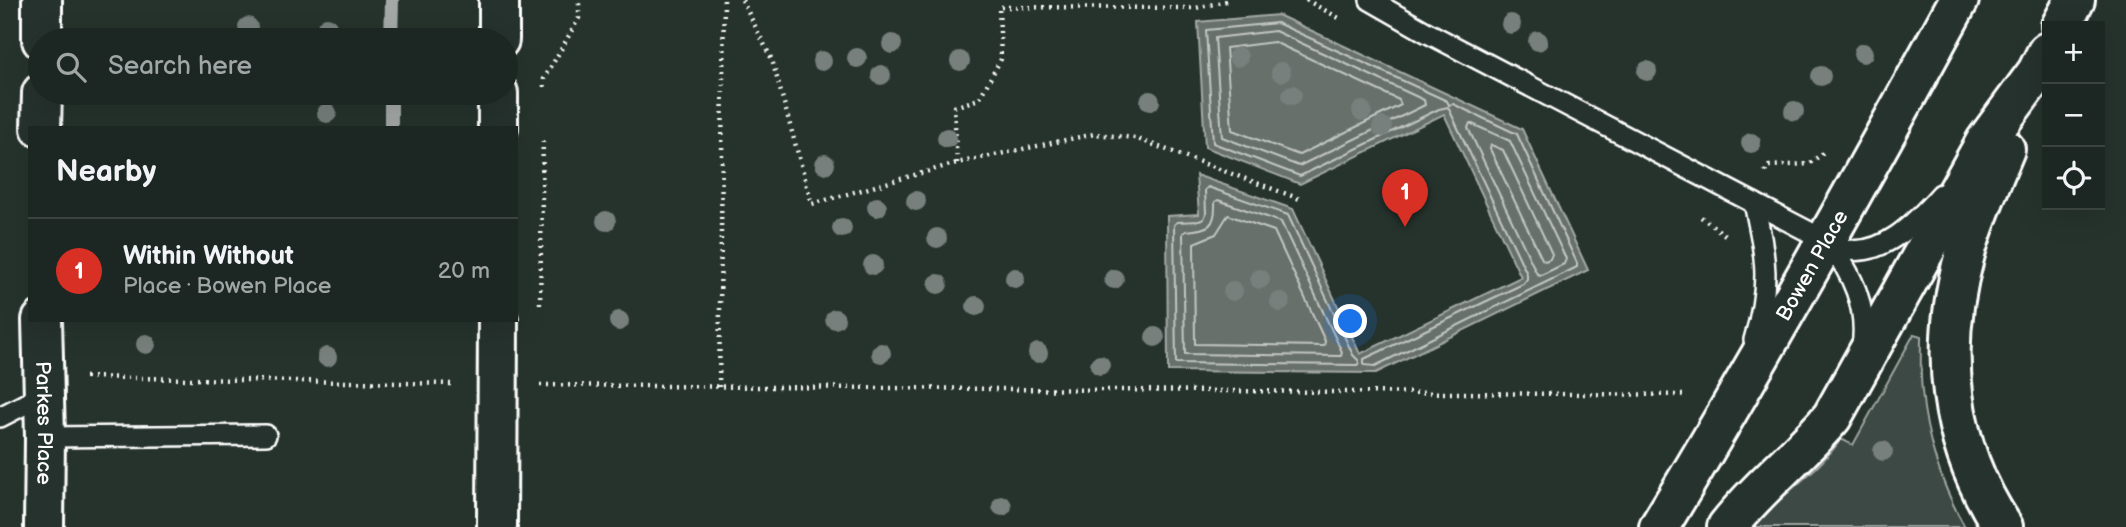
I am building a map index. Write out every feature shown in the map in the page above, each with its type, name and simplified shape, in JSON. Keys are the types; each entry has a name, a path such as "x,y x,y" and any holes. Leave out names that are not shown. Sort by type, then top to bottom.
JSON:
{"main road":[{"path":"42,0 42,28"},
{"path":"499,0 499,28"},
{"name":"Bowen Place","path":"1659,527 1828,242 1959,0"},
{"path":"2064,21 2076,0"},
{"path":"1727,527 1749,498 1832,417 1986,141 2042,62"},
{"path":"2003,527 1978,483 1963,445 1952,394 1951,350 1957,286 1965,254 2042,62"},
{"path":"41,126 42,105"},
{"path":"498,105 498,126"},
{"name":"Parkes Place","path":"42,322 44,527"},
{"path":"497,527 498,322"}],"lane":[{"path":"1370,0 1437,38 1840,248 1868,250 1891,239 1921,216 1986,141"},
{"path":"1735,402 1759,325 1766,289 1763,246 1754,203"},
{"path":"1828,242 1849,272 1859,296 1863,342 1856,376"},
{"path":"0,417 43,386"},
{"path":"45,437 266,435"}],"path":[{"path":"544,93 544,79 579,18 579,0"},
{"path":"719,387 724,0"},
{"path":"742,0 772,60 812,204 957,163 1094,134 1135,138 1300,199"},
{"path":"957,163 954,107 979,99 1001,59 999,6 1196,8 1231,0"},
{"path":"540,316 543,135"},
{"path":"539,371 539,385 1698,395"},
{"path":"43,386 497,385"}],"shaded area":[{"path":"1914,334 1921,336 1922,391 1931,444 1942,479 1965,527 1753,527 1821,463 1841,439 1853,445"}],"water":[{"path":"1278,15 1522,129 1588,270 1376,373 1168,371 1167,216 1199,214 1196,175 1293,209 1360,354 1521,277 1444,114 1300,184 1205,147 1198,22"}],"waterway":[{"path":"391,28 392,0"},
{"path":"391,105 391,126"}],"place":[{"name":"Within Without","path":"1405,227"}]}
